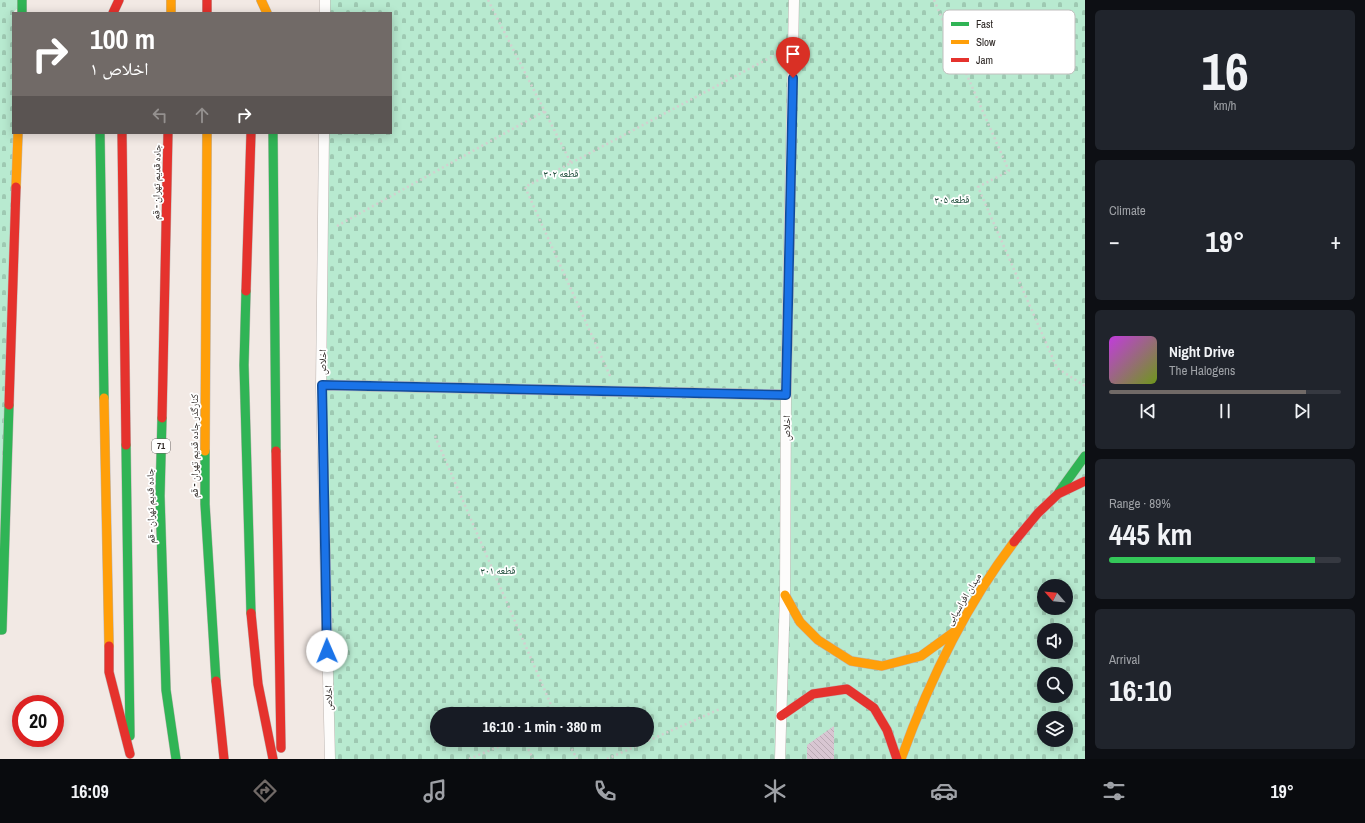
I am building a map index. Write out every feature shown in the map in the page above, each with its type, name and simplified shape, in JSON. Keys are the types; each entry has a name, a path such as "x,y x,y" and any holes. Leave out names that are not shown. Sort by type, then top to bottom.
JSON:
{"main road":[{"path":"22,0 22,12"},
{"path":"113,12 119,0"},
{"path":"119,0 120,12"},
{"path":"171,0 171,12"},
{"path":"207,0 207,12"},
{"path":"255,12 256,0"},
{"path":"261,0 267,12"},
{"path":"0,630 2,630 18,134"},
{"path":"100,134 109,672 130,757"},
{"path":"122,134 130,757"},
{"name":"جاده قدیم تهران - قم","path":"168,134 160,496 166,690 176,759"},
{"name":"کنارگذر جاده قدیم تهران - قم","path":"207,134 205,504 216,689 224,759"},
{"path":"251,134 244,365 251,621 258,684 273,759"},
{"path":"273,134 277,601 282,759"},
{"path":"1059,493 1085,456"},
{"name":"میدان افراسیابی","path":"901,759 932,678 958,629 993,570 1030,521 1059,493 1085,481"},
{"path":"785,595 800,622 818,640 850,661 882,666 921,656 958,629"},
{"path":"781,716 813,694 847,689 874,708 887,730 897,759"}],"lane":[{"path":"325,0 325,12"},
{"name":"اخلاص","path":"780,759 785,595 786,395 794,0"},
{"name":"اخلاص","path":"324,134 322,385 330,759"},
{"path":"322,385 786,395"}],"path":[{"path":"488,0 571,163"},
{"path":"934,0 943,21"},
{"path":"617,391 525,186 793,46"},
{"path":"966,74 1009,171 978,187 1057,368 1085,386"},
{"path":"323,234 545,111"},
{"path":"435,436 552,707"},
{"path":"607,759 720,709"},
{"path":"469,759 498,747"},
{"path":"527,747 533,759"},
{"path":"571,747 577,759"}],"green space":[{"path":"0,0 25,0 14,12 12,12 13,134 0,630"},
{"path":"324,0 1085,0 1085,759 329,759 325,134 392,134 392,12 324,12"}],"building":[{"path":"834,726 834,759 807,759 807,745"}],"traffic: fast":[{"path":"22,0 22,12"},
{"path":"100,134 104,398"},
{"path":"273,134 276,451"},
{"path":"246,291 244,365 251,613"},
{"path":"0,630 2,630 9,405"},
{"path":"162,418 160,496 166,690 176,759"},
{"path":"126,445 130,736"},
{"path":"205,451 205,504 216,681"},
{"path":"1059,492 1085,456"}],"traffic: slow":[{"path":"171,0 171,12"},
{"path":"261,0 267,12"},
{"path":"16,187 18,134"},
{"path":"205,451 207,134"},
{"path":"104,398 109,646"},
{"path":"901,759 923,701 949,646 979,593 1014,542"},
{"path":"785,595 800,622 818,640 851,661 882,666 921,656 954,632"}],"traffic: jam":[{"path":"113,12 119,0"},
{"path":"207,0 207,12"},
{"path":"122,134 126,445"},
{"path":"162,418 168,134"},
{"path":"246,291 251,134"},
{"path":"9,405 16,187"},
{"path":"276,451 281,748"},
{"path":"1014,542 1038,513 1058,494 1085,481"},
{"path":"251,613 258,684 273,759"},
{"path":"109,646 109,672 130,754"},
{"path":"216,681 224,759"},
{"path":"781,716 813,694 847,689 874,708 887,730 897,759"}],"route":[{"path":"327,651 322,385 786,395 793,78"}],"park label":[{"name":"قطعه ۳۰۲","path":"561,173"},
{"name":"قطعه ۳۰۵","path":"952,199"},
{"name":"قطعه ۳۰۱","path":"498,570"}]}
